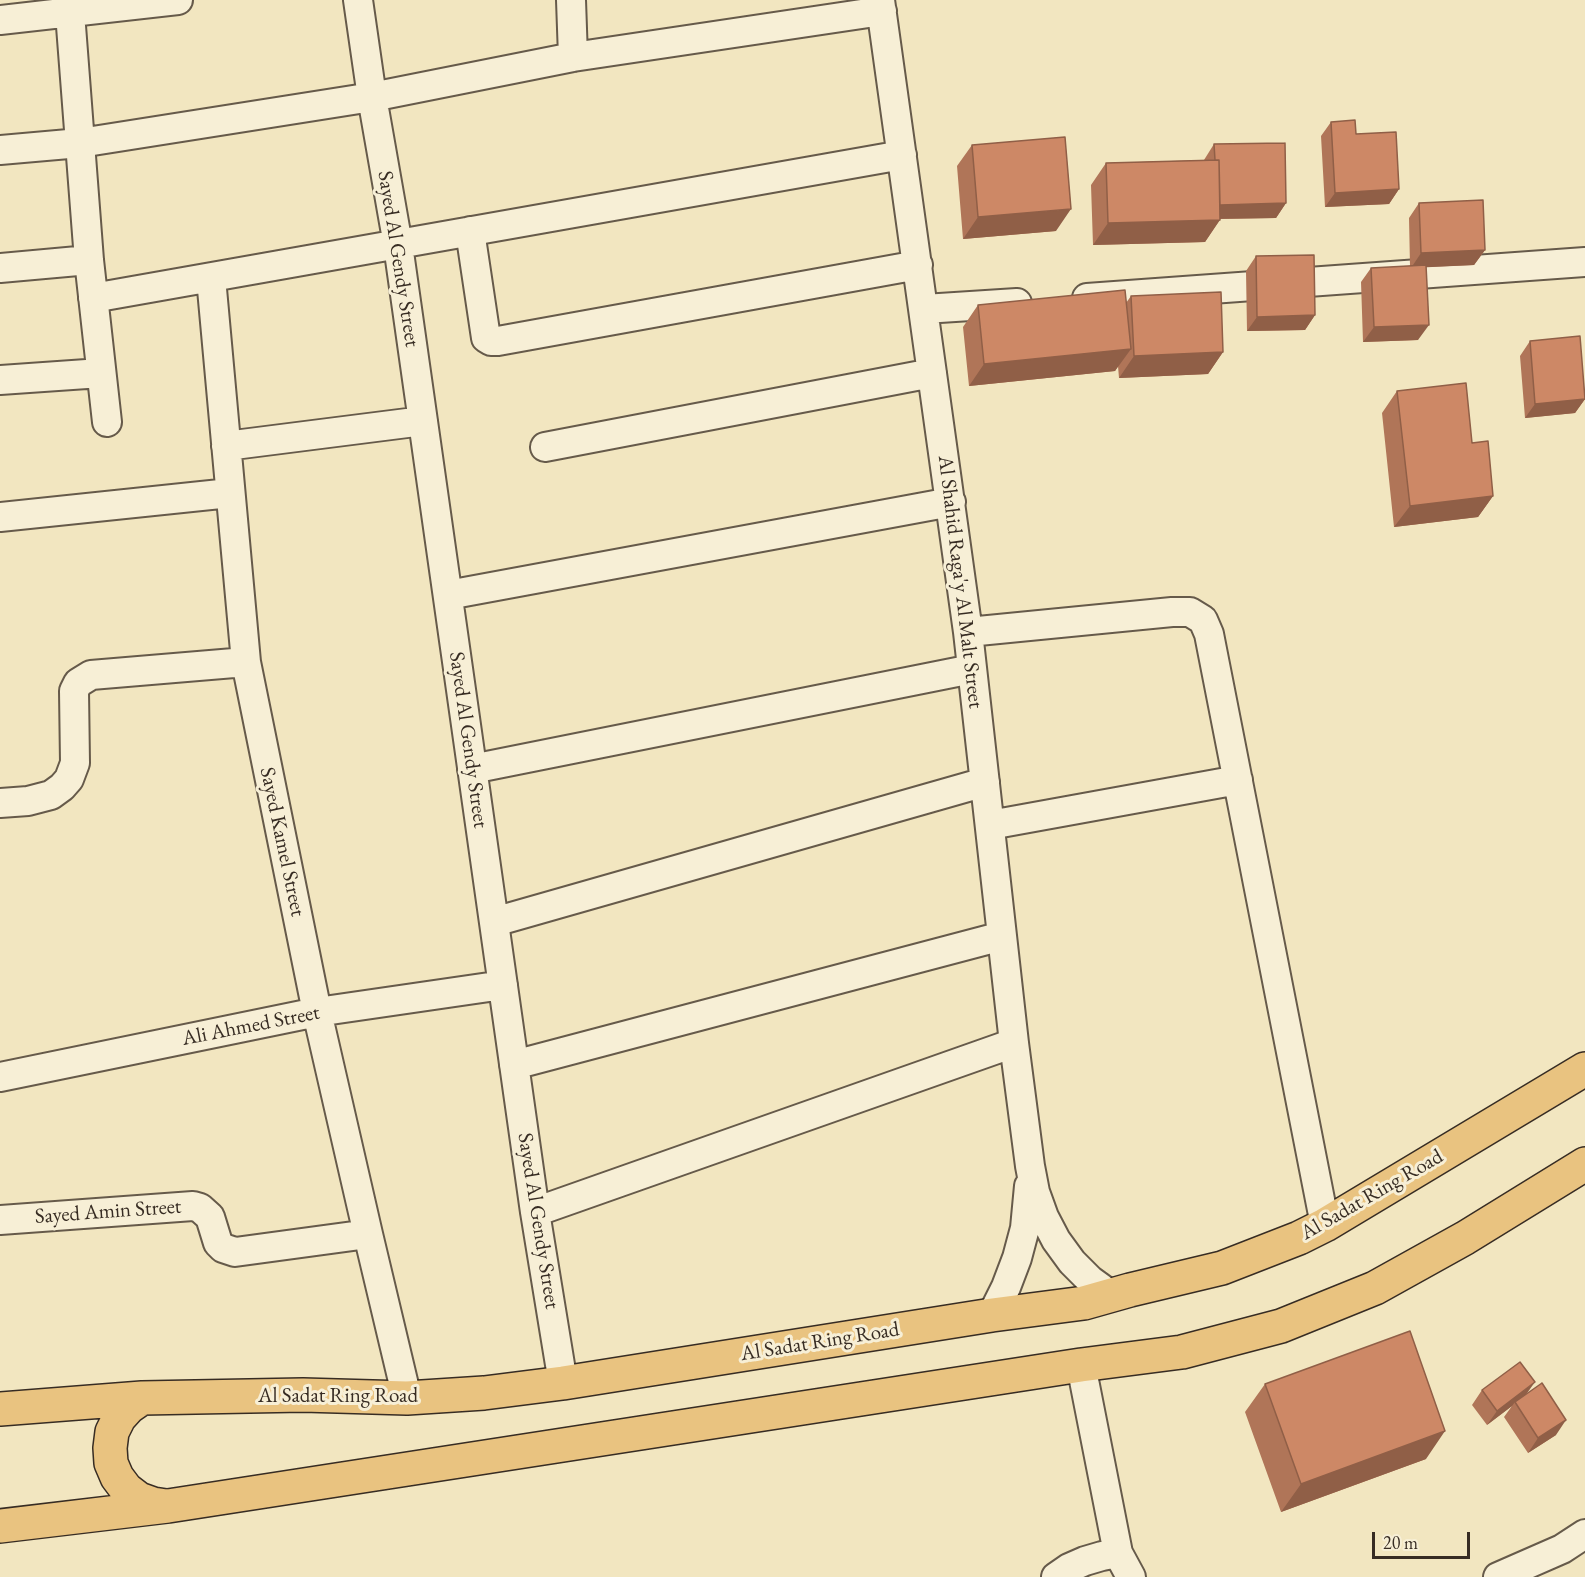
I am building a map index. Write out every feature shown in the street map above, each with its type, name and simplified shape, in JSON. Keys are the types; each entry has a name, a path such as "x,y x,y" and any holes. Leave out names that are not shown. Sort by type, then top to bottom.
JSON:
{"highway":[{"name":"Al Sadat Ring Road","path":"0,1409 142,1398 303,1395 407,1398 484,1393 563,1383 992,1315 1084,1304 1222,1268 1299,1238 1325,1225 1585,1069"},
{"path":"0,1526 168,1506 1080,1365 1182,1352 1281,1326 1375,1288 1465,1238 1585,1164"},
{"path":"142,1398 119,1418 112,1432 111,1463 126,1489 138,1498 153,1504 168,1506"}],"street":[{"path":"0,20 69,7 178,0"},
{"name":"Sayed Al Gendy Street","path":"357,0 398,245 535,1212 563,1383"},
{"path":"572,0 573,57"},
{"path":"0,150 80,143 372,98 573,57 881,5"},
{"name":"Al Shahid Raga'y Al Malt Street","path":"881,5 968,632 1030,1166 1035,1192 1056,1240 1072,1262 1090,1280 1112,1296"},
{"path":"69,7 89,260 107,422"},
{"path":"93,298 902,155"},
{"path":"470,231 486,338 490,341 918,265"},
{"path":"0,268 89,260"},
{"path":"924,309 1585,262"},
{"name":"Sayed Kamel Street","path":"211,278 246,662 317,1012 407,1398"},
{"path":"545,447 932,373"},
{"path":"0,380 101,374"},
{"path":"226,446 423,422"},
{"path":"0,517 230,493"},
{"path":"448,595 951,502"},
{"path":"968,632 1172,612 1190,612 1203,620 1209,634 1325,1225"},
{"path":"0,802 28,801 51,795 69,779 75,763 74,691 78,683 91,675 246,662"},
{"path":"472,769 972,669"},
{"path":"990,825 1238,780"},
{"path":"494,922 985,782"},
{"path":"514,1065 1002,936"},
{"name":"Ali Ahmed Street","path":"0,1077 317,1012 503,985"},
{"path":"535,1212 1014,1043"},
{"name":"Al Shahid Raga'y Al Malt Street","path":"992,1315 1017,1258 1029,1197 1030,1166"},
{"name":"Sayed Amin Street","path":"0,1220 193,1206 200,1208 210,1217 218,1243 223,1248 235,1252 368,1234"},
{"path":"1080,1365 1122,1569"},
{"path":"1498,1577 1562,1549 1585,1534"},
{"path":"1056,1577 1069,1568 1102,1556 1122,1569"}],"building":[{"path":"1355,120 1356,134 1396,132 1399,189 1335,193 1331,122"},
{"path":"1065,137 1071,209 978,217 972,145"},
{"path":"1285,143 1286,203 1220,205 1219,160 1215,160 1214,144"},
{"path":"1219,160 1220,220 1108,223 1106,163"},
{"path":"1483,200 1485,250 1421,253 1419,203"},
{"path":"1314,255 1315,315 1257,317 1256,256"},
{"path":"1426,265 1429,325 1374,327 1371,268"},
{"path":"1125,290 1131,349 984,364 978,305"},
{"path":"1221,292 1223,352 1134,356 1131,296"},
{"path":"1580,336 1585,399 1535,404 1530,341"},
{"path":"1466,383 1472,443 1488,441 1493,496 1410,506 1397,391"},
{"path":"1410,1331 1445,1431 1301,1484 1265,1384"},
{"path":"1520,1362 1535,1382 1497,1411 1482,1390"},
{"path":"1542,1383 1566,1420 1538,1438 1515,1402"}]}
